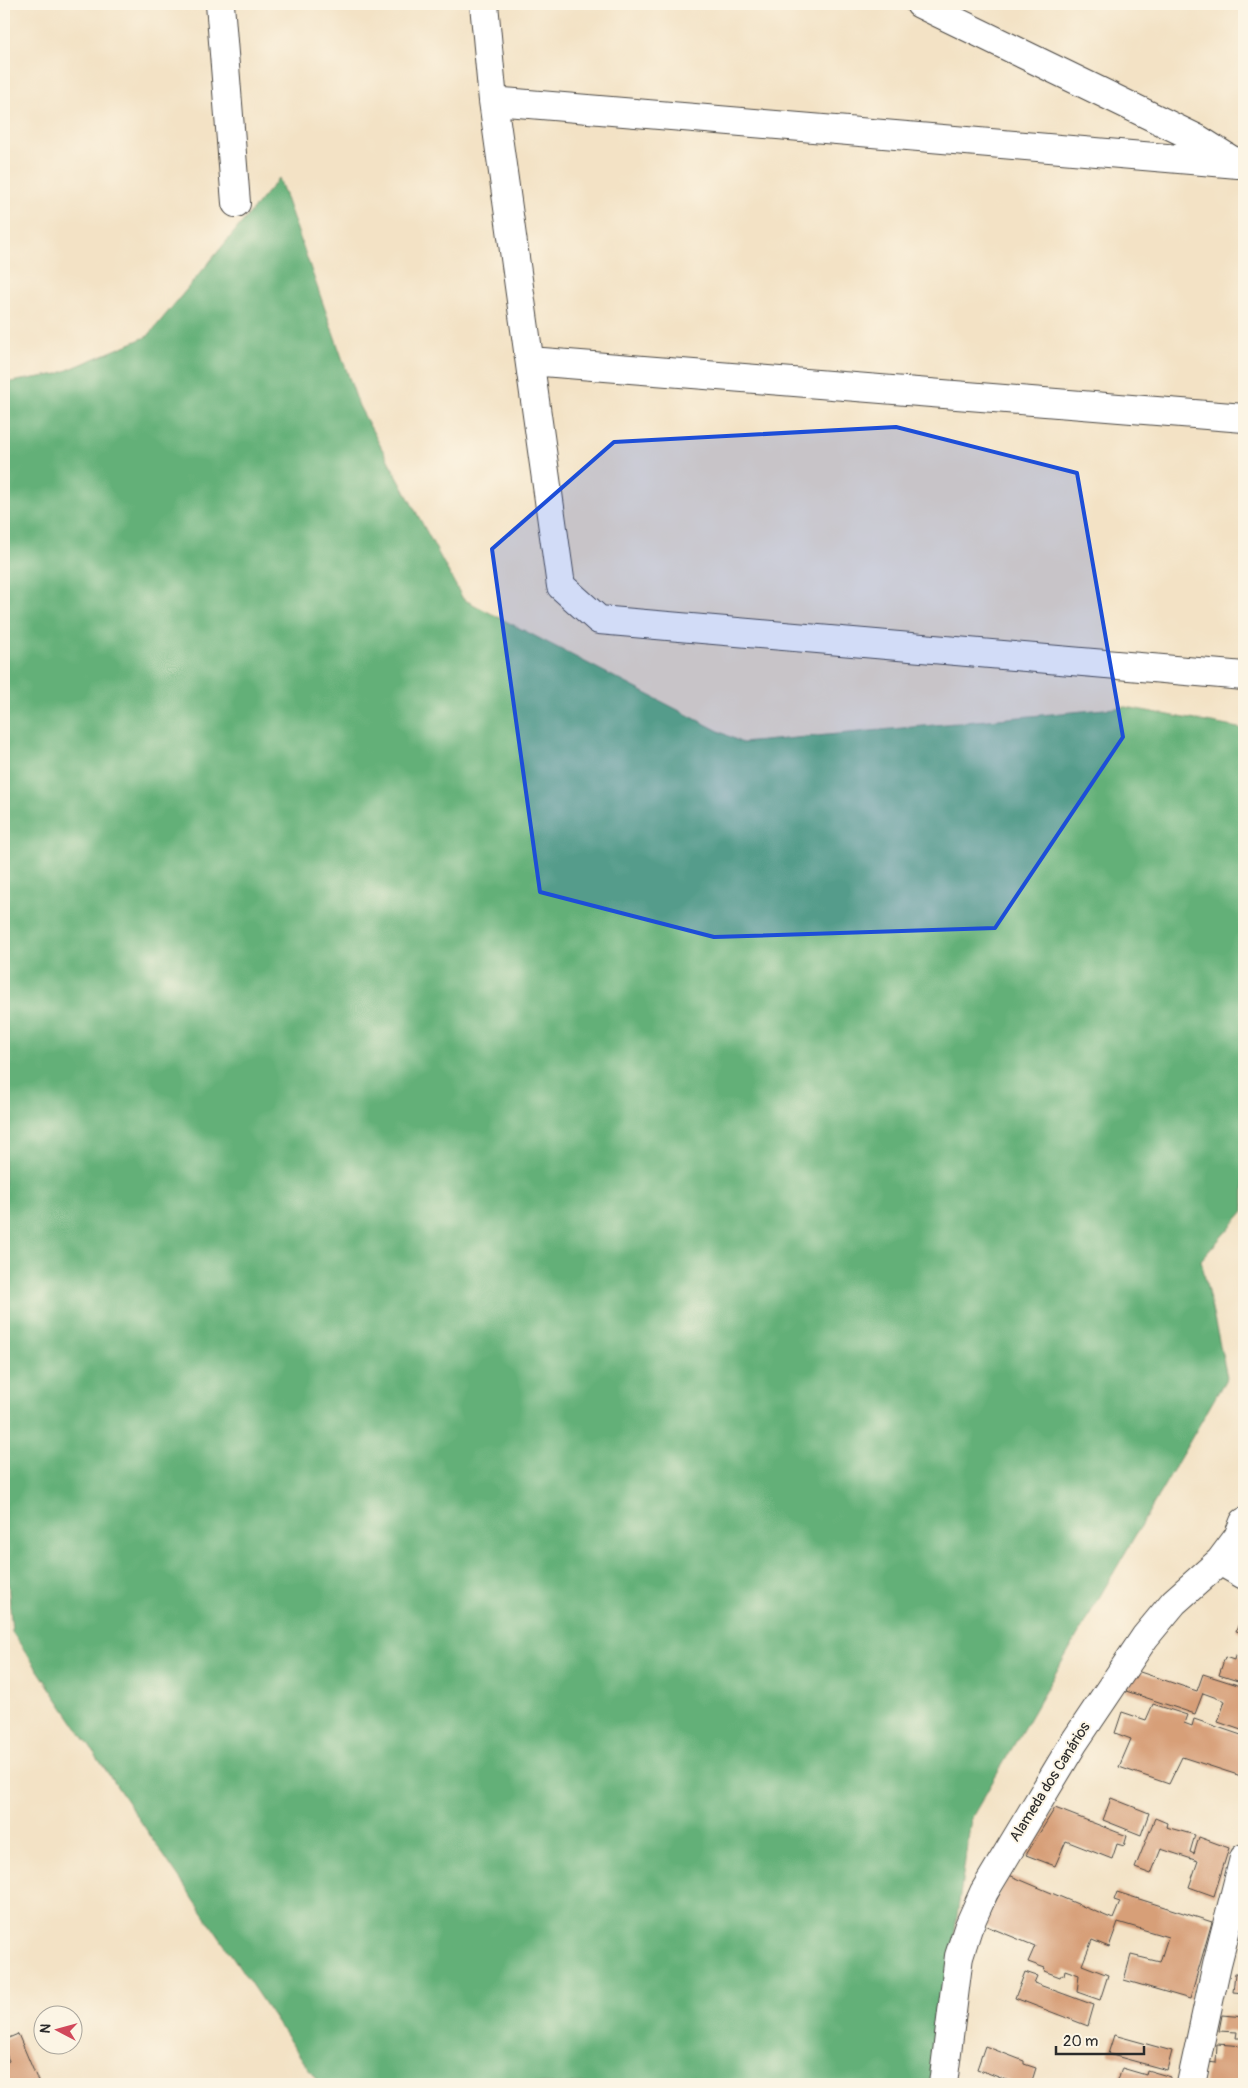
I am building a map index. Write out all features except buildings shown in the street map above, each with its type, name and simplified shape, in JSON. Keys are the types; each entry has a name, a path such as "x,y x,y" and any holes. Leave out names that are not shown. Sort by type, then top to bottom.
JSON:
{"street":[{"path":"220,4 236,203"},
{"path":"484,4 494,101 561,586 599,620 1244,676"},
{"path":"920,4 1198,139 1242,166"},
{"path":"494,101 1242,166"},
{"path":"530,361 1244,418"},
{"name":"Alameda dos Canários","path":"943,2084 959,1956 968,1928 984,1892 1073,1744 1146,1638 1174,1602 1220,1561 1238,1537 1244,1522"},
{"path":"1220,1561 1244,1575"},
{"path":"1192,2084 1217,1964 1244,1858"}],"highlighted area":[{"path":"896,427 1077,473 1123,737 995,928 714,937 540,892 492,549 614,442"}],"green space":[{"path":"279,178 359,406 463,599 742,743 1126,707 1244,729 1244,1211 1201,1260 1227,1377 971,1819 933,2084 319,2084 12,1632 4,1529 4,383 58,374 148,336"}]}
